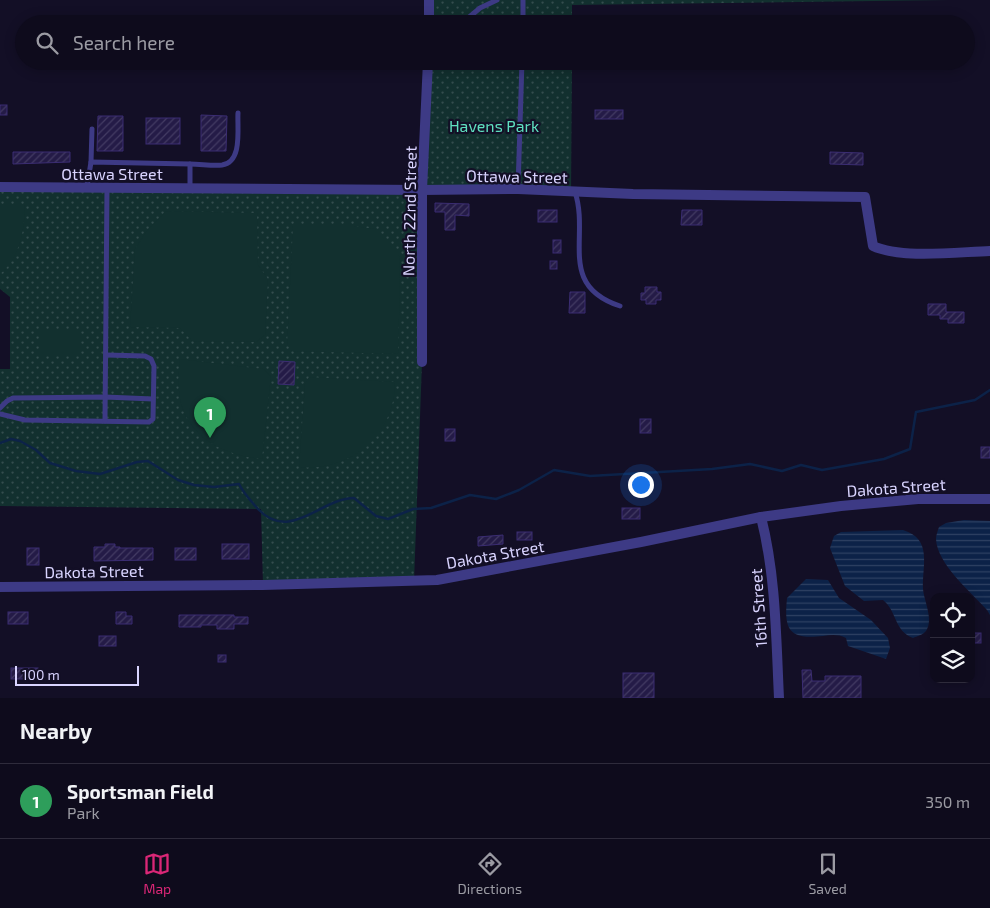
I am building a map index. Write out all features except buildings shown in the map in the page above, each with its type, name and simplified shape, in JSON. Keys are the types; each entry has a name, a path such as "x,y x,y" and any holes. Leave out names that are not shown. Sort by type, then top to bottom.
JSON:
{"street":[{"path":"428,15 429,0"},
{"name":"North 22nd Street","path":"422,362 422,190 430,70"},
{"name":"Ottawa Street","path":"0,187 518,189 575,192 865,197 872,246 884,251 903,253 990,251"},
{"name":"Dakota Street","path":"0,587 272,585 437,580 641,542 761,517 841,506 918,499 990,499"},
{"name":"16th Street","path":"761,517 769,557 774,604 779,698"}],"lane":[{"path":"472,15 480,8 496,0"},
{"path":"523,15 524,0"},
{"path":"518,189 522,70"},
{"path":"91,162 223,165 231,162 236,154 238,113"},
{"path":"87,187 91,162 92,129"},
{"path":"190,164 190,188"},
{"path":"105,422 107,187"},
{"path":"575,192 579,207 579,258 583,275 599,298 620,306"},
{"path":"0,414 25,420 150,422 153,419 154,366 151,359 145,356 106,355"},
{"path":"0,408 13,398 105,397 153,399"}],"green space":[{"path":"429,0 948,0 572,5 572,15 429,15"},
{"name":"Havens Park","path":"429,70 572,70 571,192 423,190 422,362 414,582 263,585 261,509 0,506 0,369 10,369 10,297 0,289 0,187 422,190"},
{"path":"0,205 24,205 24,223 16,252 7,268 0,274"},
{"path":"166,211 257,213 258,265 268,279 265,335 256,342 192,341 180,328 130,327 135,249 146,232"},
{"path":"293,226 354,226 375,229 399,256 398,354 292,351 287,344"},
{"path":"41,329 79,329 79,355 41,355"},
{"path":"180,359 263,369 271,376 262,459 247,457 219,448 196,431 182,407 179,391"},
{"path":"309,377 395,382 393,401 387,418 378,434 366,446 352,456 336,463 318,467 299,467 305,384"}],"water":[{"path":"964,520 990,521 990,615 975,597 975,593 971,593 964,586 942,558 936,539 939,527 946,523"},
{"path":"903,530 919,540 924,554 923,589 929,621 926,631 913,638 902,631 888,605 883,600 864,601 845,586 830,548 834,536 841,532"},
{"path":"806,579 828,580 839,598 871,620 888,638 890,648 886,659 848,646 846,638 843,637 834,635 802,636 795,634 791,630 786,618 787,598"}],"waterway":[{"path":"0,443 11,439 20,441 36,450 50,463 76,471 100,474 137,462 148,461 178,480 194,485 214,487 239,484 258,509 270,518 282,522 294,520 330,504 354,498 376,516 388,519 413,509 431,508 470,495 496,499 519,490 554,470 590,476 712,469 750,464 782,471 801,465 822,470 884,459 910,449 916,412 975,400 990,390"}],"place":[{"name":"Sportsman Field","path":"210,438"}]}
